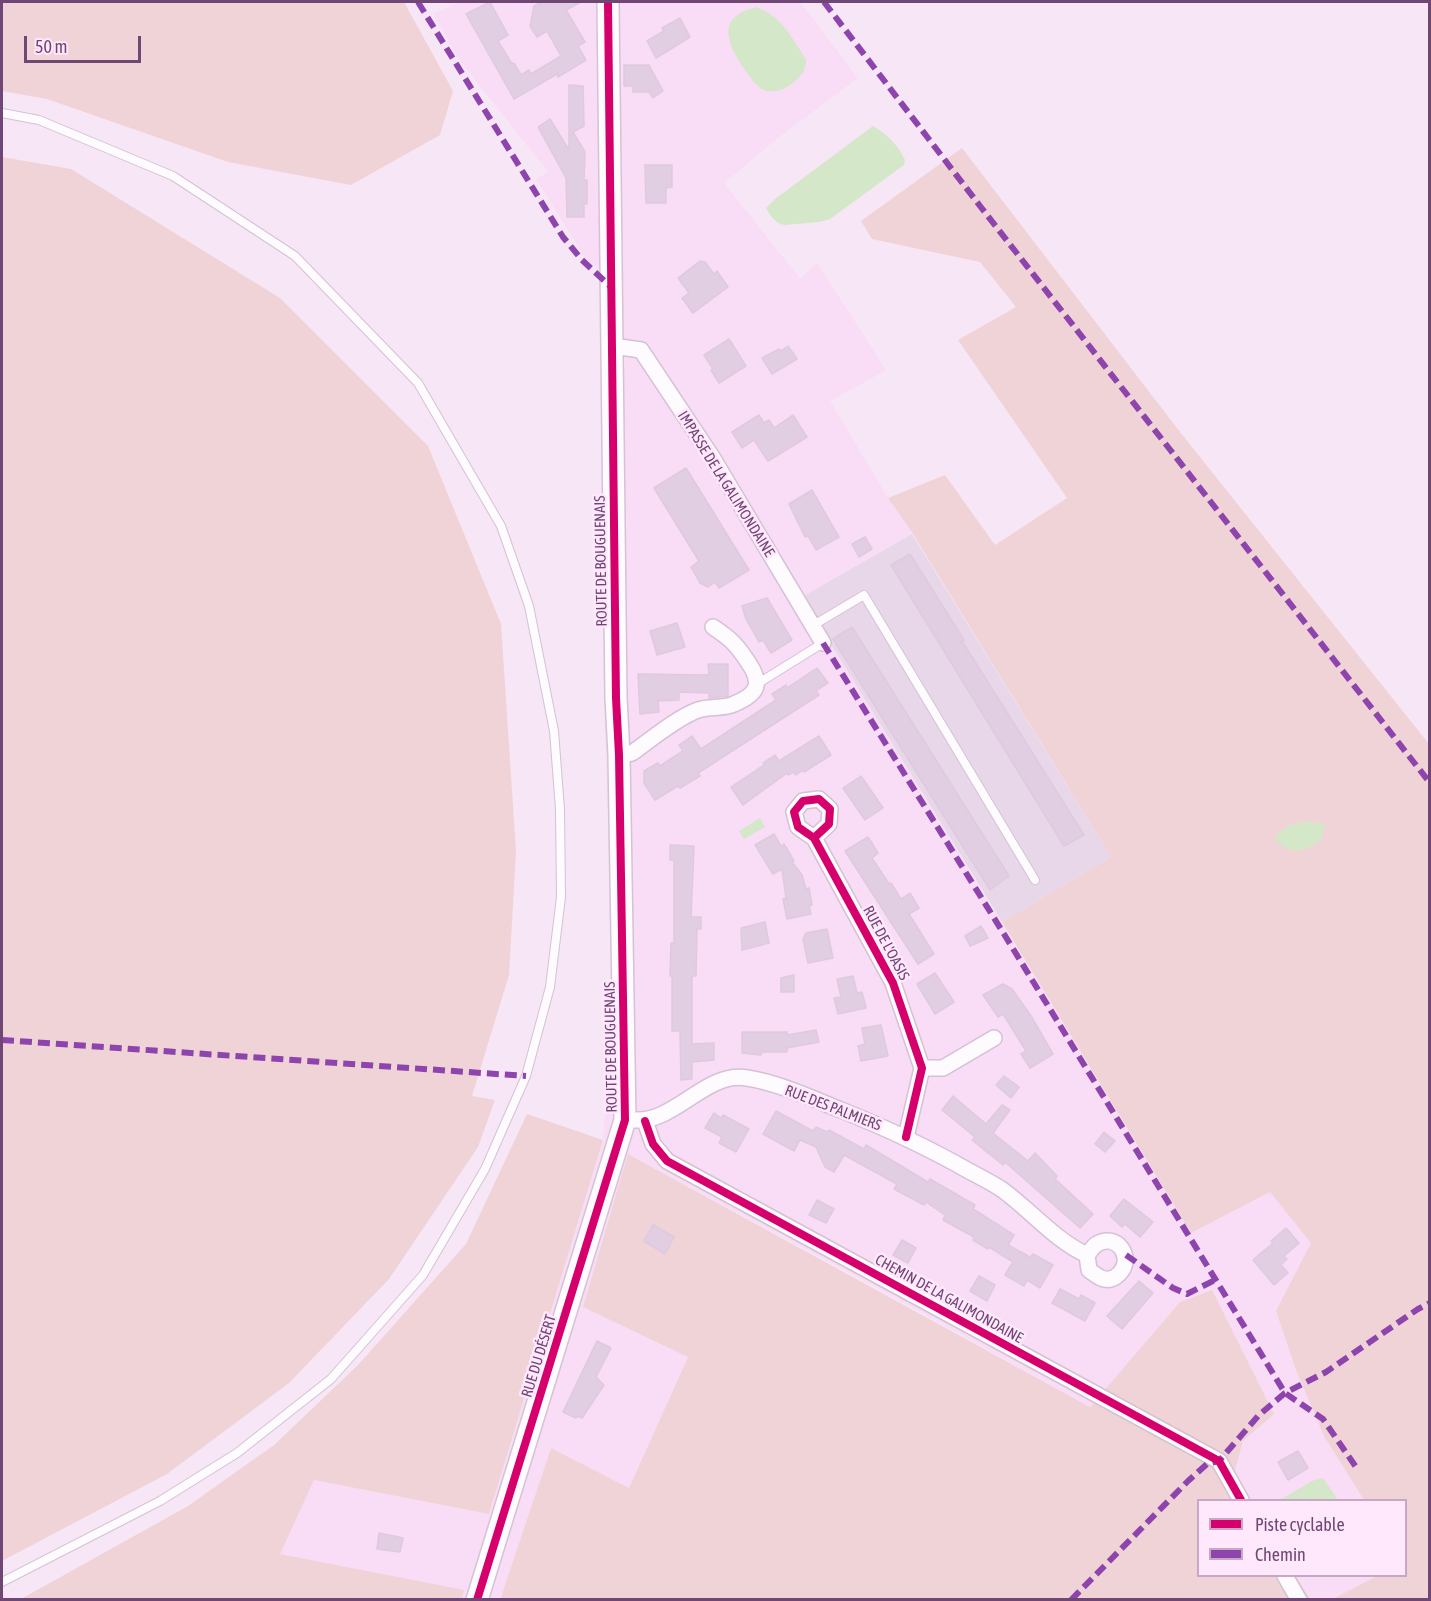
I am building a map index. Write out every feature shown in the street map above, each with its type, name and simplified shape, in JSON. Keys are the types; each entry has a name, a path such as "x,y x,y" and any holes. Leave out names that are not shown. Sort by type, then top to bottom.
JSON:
{"street":[{"name":"ROUTE DE BOUGUENAIS","path":"609,2 616,698 635,1120"},
{"name":"IMPASSE DE LA GALIMONDAINE","path":"613,346 641,350 714,460 823,644"},
{"path":"619,755 632,753 698,710 732,705 748,697 757,684 756,675 734,641 713,627"},
{"name":"RUE DE L'OASIS","path":"814,838 893,983 922,1068"},
{"path":"906,1137 922,1068 944,1068 994,1038"},
{"name":"RUE DES PALMIERS","path":"635,1120 669,1111 717,1082 732,1077 746,1077 816,1100 906,1137 1003,1190 1071,1248 1087,1255"},
{"name":"CHEMIN DE LA GALIMONDAINE","path":"635,1120 667,1161 1219,1461 1240,1499"},
{"name":"RUE DU DÉSERT","path":"477,1599 635,1120"},
{"path":"1286,1577 1299,1599"}],"lane":[{"path":"2,113 39,120 173,176 295,256 418,383 501,526 529,606 554,731 560,809 561,897 550,987 526,1076 485,1169 423,1275 332,1379 237,1453 160,1501 2,1582"},
{"path":"812,626 864,596 1035,880"},
{"path":"757,684 823,644"}],"shaded area":[{"path":"2,2 404,2 453,91 440,135 351,185 228,162 47,99 2,91"},
{"path":"460,2 800,2 858,78 774,141 724,183 800,279 817,263 886,370 830,401 912,534 802,597 1191,1233 1270,1192 1312,1243 1276,1311 1324,1436 1363,1499 1249,1499 1234,1474 1243,1441 1274,1414 1180,1302 1090,1407 877,1288 628,1154 688,1357 629,1488 551,1448 500,1599 462,1599 464,1591 279,1554 314,1480 489,1514 603,1139 612,959 605,730 603,382 626,367 622,324 622,268 603,269 588,262 536,179 548,172 461,62 433,14"},
{"path":"757,7 780,22 806,59 799,78 780,90 761,89 749,76 730,41 728,32 735,17"},
{"path":"873,126 895,145 905,160 904,165 830,219 785,225 774,219 766,208 775,199"},
{"path":"962,148 1180,432 1429,744 1429,1599 1333,1599 1375,1577 1407,1577 1407,1499 1363,1499 1324,1436 1296,1370 1276,1311 1311,1243 1270,1192 1191,1233 1002,922 1111,857 913,534 888,498 945,475 995,545 1067,498 958,340 1016,307 980,262 872,239 861,221"},
{"path":"2,157 71,169 280,298 428,446 501,624 516,851 509,975 472,1096 495,1100 478,1147 389,1279 289,1383 167,1474 2,1561"},
{"path":"912,534 1111,857 1002,922 802,597"},
{"path":"760,818 765,827 744,839 739,831"},
{"path":"1305,821 1325,824 1321,840 1308,848 1292,850 1274,838 1285,827"},
{"path":"527,1114 603,1140 489,1514 314,1480 280,1554 464,1590 462,1599 21,1599 188,1506 274,1445 358,1365 466,1244"},
{"path":"628,1154 1090,1407 1180,1302 1212,1290 1274,1414 1243,1441 1234,1474 1249,1499 1197,1499 1197,1577 1297,1577 1310,1599 500,1600 551,1448 629,1488 688,1357 583,1307"},
{"path":"1323,1478 1337,1499 1282,1499 1312,1481"},
{"path":"1297,1577 1375,1577 1333,1600 1310,1599"}],"building":[{"path":"490,2 508,35 498,41 521,75 529,70 531,74 561,56 547,31 537,37 530,26 534,6 542,2 581,2 566,10 585,42 578,46 586,60 514,99 466,14"},
{"path":"680,18 690,37 656,58 647,41 664,31 662,28"},
{"path":"624,65 649,65 663,91 653,98 649,92 633,92 633,86 624,86"},
{"path":"569,85 583,86 584,126 573,132 585,152 584,180 587,180 587,204 584,204 584,217 567,217 566,178 538,127 550,119 569,150"},
{"path":"645,165 672,165 672,187 666,188 666,203 646,203"},
{"path":"700,261 705,262 714,274 717,271 728,287 693,313 682,298 689,293 678,278"},
{"path":"729,339 746,366 719,383 704,355"},
{"path":"788,346 797,359 772,374 762,358"},
{"path":"759,415 764,423 769,420 774,428 793,415 807,437 768,461 754,440 742,448 732,432"},
{"path":"686,468 749,570 719,588 715,582 708,587 700,583 691,567 699,561 654,488"},
{"path":"812,490 839,537 816,550 808,536 805,537 789,504"},
{"path":"865,537 872,549 859,557 852,544"},
{"path":"910,554 1084,835 1064,846 891,565"},
{"path":"767,598 792,640 771,653 763,640 759,642 746,619 742,606"},
{"path":"677,623 685,647 657,655 650,631"},
{"path":"852,627 1009,876 990,890 833,639"},
{"path":"708,664 728,664 728,696 709,698 709,693 679,692 679,700 658,701 659,712 640,714 638,674 709,675"},
{"path":"817,668 828,683 816,691 819,695 698,773 700,776 655,800 644,783 644,771 658,763 660,766 683,751 679,745 692,736 701,749 776,700 772,694 786,685 787,688"},
{"path":"819,736 831,755 804,772 803,770 796,775 794,772 788,775 787,773 743,805 731,787 775,755 779,761"},
{"path":"861,776 883,808 865,820 843,788"},
{"path":"774,834 781,846 784,844 794,861 792,862 802,875 806,889 809,888 811,914 787,919 783,899 786,898 782,869 773,874 755,845"},
{"path":"868,837 878,853 872,858 889,884 891,883 901,899 910,893 919,908 909,914 934,954 918,964 845,851"},
{"path":"670,845 694,846 691,917 701,917 701,929 697,929 696,976 692,976 692,1044 714,1043 714,1060 692,1062 692,1079 681,1080 680,1031 672,1031 672,976 670,976 671,943 674,943 674,860 670,860"},
{"path":"765,922 769,943 742,950 741,928"},
{"path":"981,926 988,938 970,946 965,936"},
{"path":"827,929 833,958 808,963 803,939 806,933"},
{"path":"935,973 954,1002 935,1014 917,984"},
{"path":"794,975 794,992 781,992 781,978"},
{"path":"853,976 857,993 862,992 866,1008 838,1014 834,998 841,997 837,979"},
{"path":"1003,984 1012,989 1053,1054 1030,1068 1021,1054 1026,1051 1003,1014 998,1017 983,995"},
{"path":"881,1025 888,1056 861,1061 858,1046 865,1044 862,1028"},
{"path":"816,1030 819,1042 787,1048 787,1052 762,1052 761,1055 742,1053 742,1032 787,1032 787,1035"},
{"path":"1004,1076 1019,1087 1011,1098 996,1085"},
{"path":"953,1096 986,1124 1002,1105 1010,1110 993,1133 1028,1161 1035,1153 1057,1176 1055,1179 1093,1214 1080,1228 1005,1162 1003,1165 972,1140 975,1137 942,1110"},
{"path":"776,1111 813,1131 816,1127 827,1132 829,1130 864,1149 866,1145 928,1182 930,1179 975,1205 973,1209 1014,1235 1008,1245 1030,1257 1033,1254 1053,1265 1040,1288 1027,1280 1024,1286 1005,1275 1013,1262 943,1220 945,1215 926,1202 924,1205 894,1189 897,1184 844,1155 834,1172 825,1167 816,1147 800,1140 794,1151 763,1134"},
{"path":"714,1113 721,1118 723,1115 749,1129 736,1152 719,1143 722,1137 705,1128"},
{"path":"1104,1132 1115,1141 1105,1152 1095,1144"},
{"path":"1124,1199 1153,1222 1140,1237 1125,1224 1122,1227 1110,1216"},
{"path":"817,1200 834,1209 826,1223 809,1215"},
{"path":"653,1225 674,1237 665,1254 644,1241"},
{"path":"1286,1228 1299,1243 1284,1256 1287,1259 1281,1265 1288,1273 1274,1285 1253,1260"},
{"path":"902,1240 916,1248 908,1263 893,1255"},
{"path":"979,1276 995,1285 987,1301 970,1291"},
{"path":"1139,1281 1153,1293 1122,1329 1107,1316"},
{"path":"1060,1289 1079,1299 1081,1295 1095,1303 1085,1321 1052,1303"},
{"path":"597,1341 611,1348 596,1377 604,1385 582,1418 577,1416 576,1418 563,1412"},
{"path":"1298,1451 1308,1468 1288,1480 1278,1462"},
{"path":"379,1533 403,1538 400,1552 377,1549"}],"marked path":[{"path":"418,2 563,237 582,260 611,287"},
{"path":"824,2 980,206 1430,783"},
{"path":"823,643 1285,1393 1323,1419 1358,1470"},
{"path":"2,1040 526,1076"},
{"path":"1126,1255 1173,1288 1187,1294 1215,1280"},
{"path":"1071,1600 1188,1481 1207,1464 1219,1461 1259,1415 1285,1393 1326,1372 1430,1303"}],"cycle path":[{"path":"477,1600 625,1120 616,698 608,2"},
{"path":"814,838 829,824 830,809 819,799 803,801 794,812 798,827 814,838 893,983 922,1068 906,1137"},
{"path":"645,1121 653,1144 667,1161 1219,1461 1240,1499"}]}
